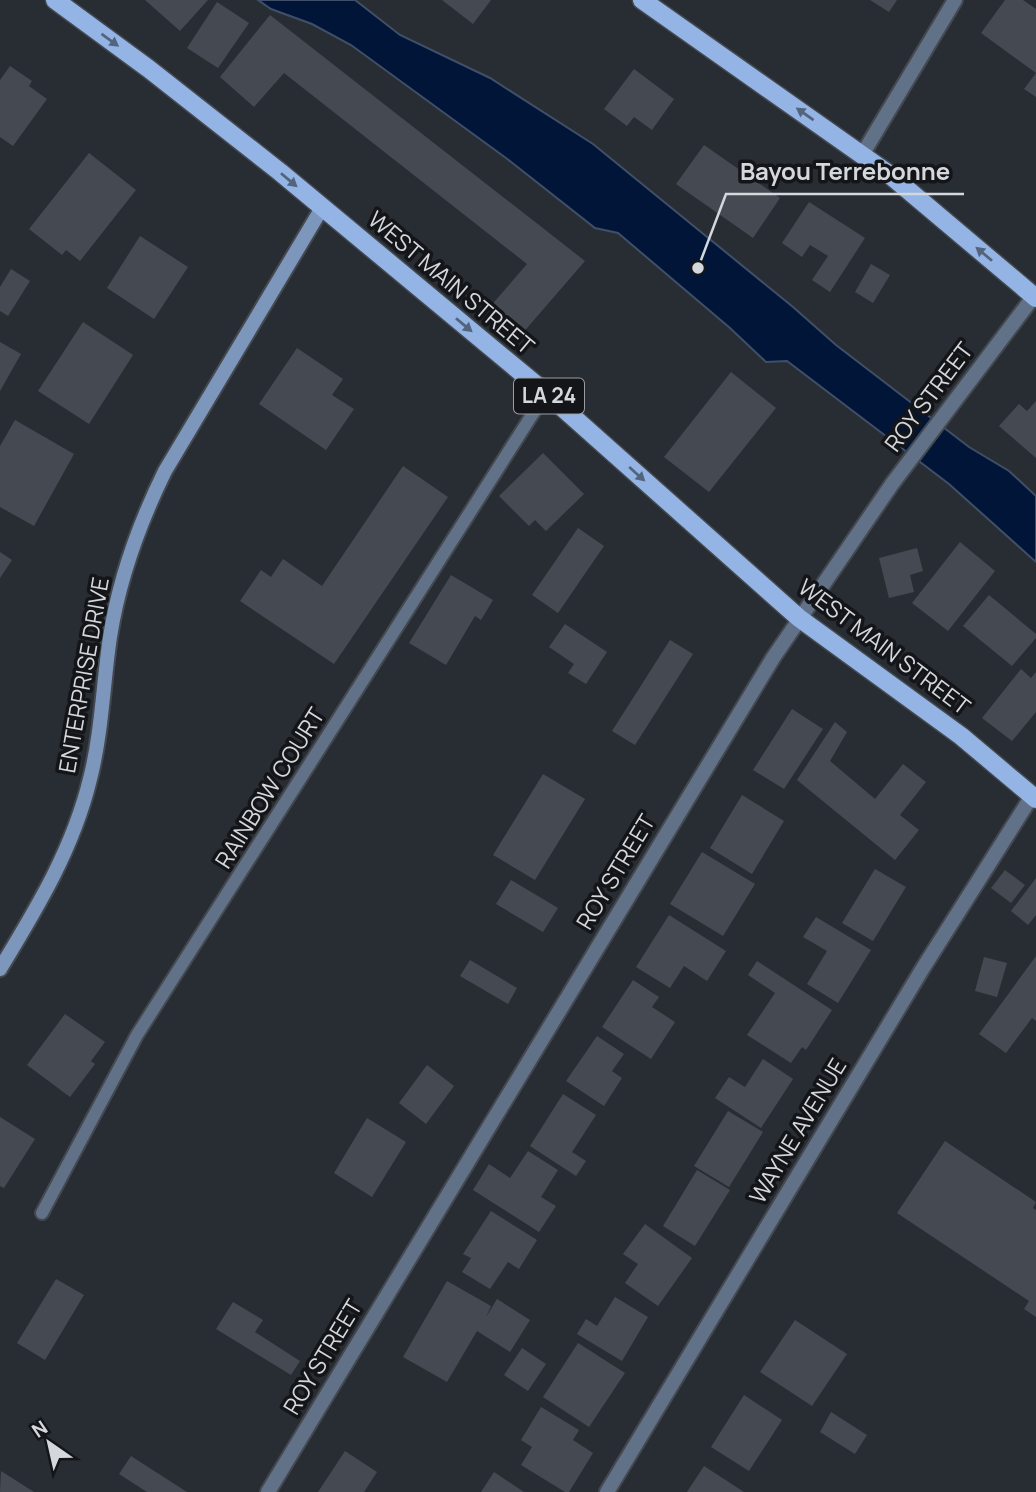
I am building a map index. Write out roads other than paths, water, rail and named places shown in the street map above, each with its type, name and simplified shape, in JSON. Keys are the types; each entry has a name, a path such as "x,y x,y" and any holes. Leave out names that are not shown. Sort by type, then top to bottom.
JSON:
{"main road":[{"name":"WEST MAIN STREET","path":"55,0 158,76 546,393 799,618 961,736 1034,798"},
{"path":"642,0 889,174 1035,297"}],"street":[{"path":"862,155 955,0"},
{"name":"ENTERPRISE DRIVE","path":"0,970 54,878 80,814 97,742 116,603 149,502 322,208"},
{"name":"ROY STREET","path":"268,1492 765,670 892,484 962,389 1035,297"},
{"name":"WAYNE AVENUE","path":"607,1492 923,968 1034,798"}],"lane":[{"name":"RAINBOW COURT","path":"42,1213 137,1035 546,393"}],"water":[{"path":"258,0 355,0 400,35 490,78 593,144 836,345 969,447 1009,471 1036,496 1036,562 949,484 787,361 766,362 618,233 595,228 506,158 351,45 312,24 271,9"}],"place":[{"name":"Bayou Terrebonne","path":"698,268"}]}
